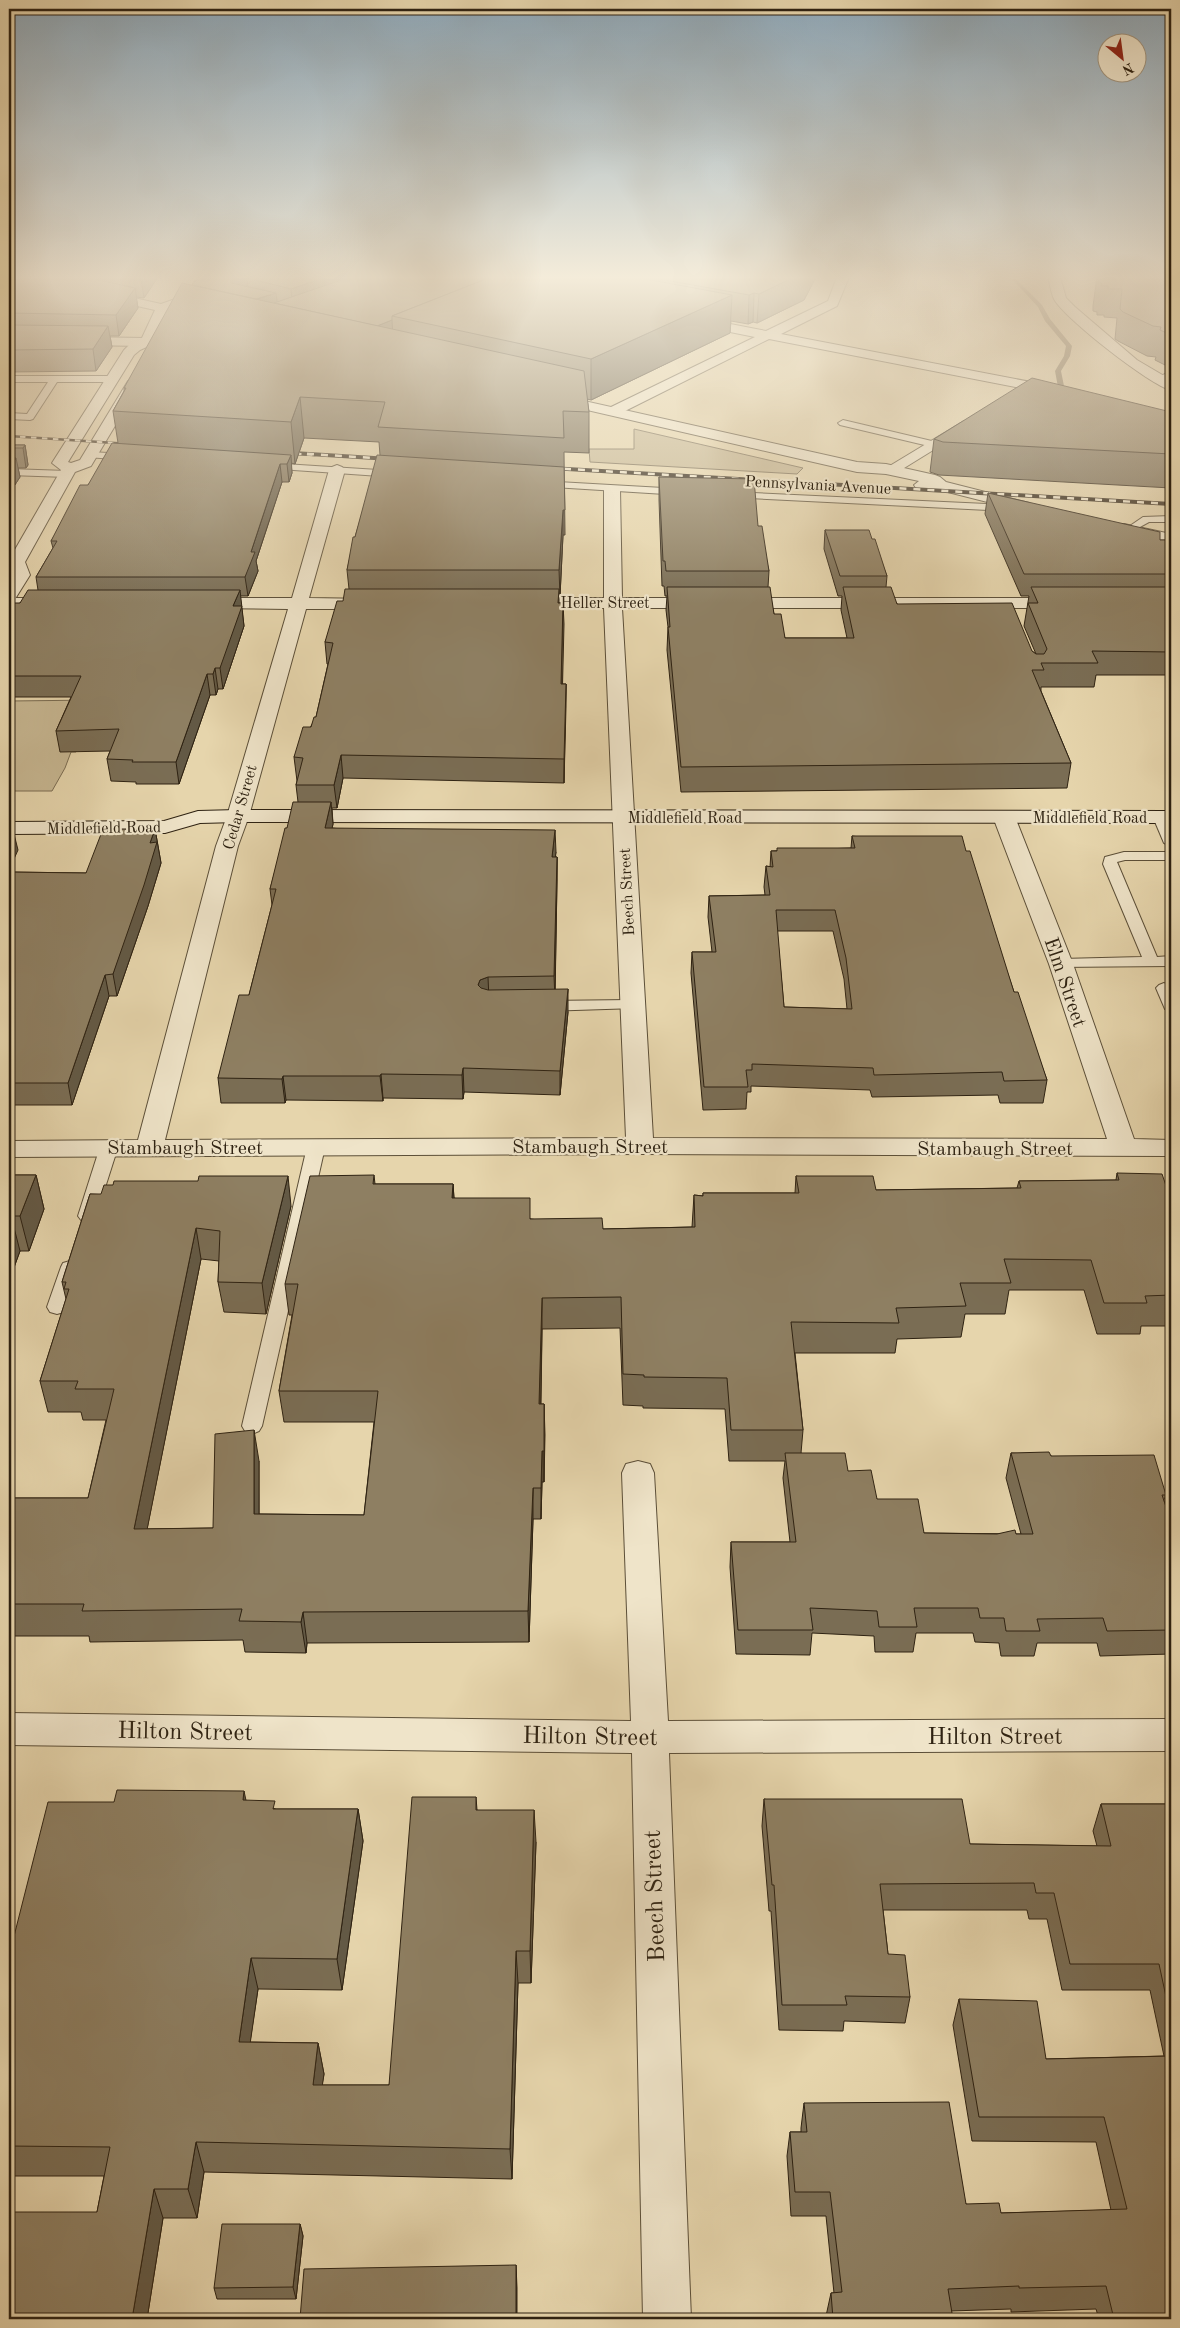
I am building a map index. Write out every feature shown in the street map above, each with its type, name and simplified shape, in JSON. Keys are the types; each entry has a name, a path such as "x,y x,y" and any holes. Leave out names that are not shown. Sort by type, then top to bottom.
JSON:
{"street":[{"path":"68,472 60,463 108,386"},
{"path":"9,595 21,576 13,565 68,472 86,463 131,386"},
{"path":"614,411 666,386"},
{"path":"1010,396 1026,386 1074,394"},
{"path":"539,394 857,467 891,470 935,480 940,485"},
{"path":"891,470 980,415"},
{"path":"857,467 874,475 925,486 940,485 1036,509"},
{"name":"Cedar Street","path":"150,1147 227,846 238,816 337,470"},
{"name":"Beech Street","path":"612,489 612,602 620,793 623,817 640,1146"},
{"path":"1110,526 1171,539"},
{"name":"Heller Street","path":"510,603 612,602 1009,609 1084,603"},
{"path":"9,603 77,603"},
{"path":"186,603 384,604"},
{"name":"Middlefield Road","path":"9,815 176,810 198,817"},
{"name":"Middlefield Road","path":"9,828 164,827 198,817 238,816 1166,817"},
{"name":"Elm Street","path":"1004,817 1061,964 1123,1148"},
{"name":"Stambaugh Street","path":"9,1149 109,1147 640,1146 1171,1148"},
{"name":"Beech Street","path":"638,1473 650,1736 667,2319"},
{"name":"Hilton Street","path":"9,1729 650,1736 1171,1735"}],"lane":[{"path":"9,416 30,417 50,386"},
{"path":"843,423 933,444"},
{"path":"90,455 140,458"},
{"path":"258,466 406,475"},
{"path":"9,472 68,472"},
{"path":"534,483 691,493"},
{"name":"Pennsylvania Avenue","path":"721,494 1036,509"},
{"path":"1129,530 1147,519 1171,519"},
{"path":"1166,817 1171,844"},
{"path":"1151,961 1110,864 1110,860 1124,856 1171,856"},
{"path":"1061,964 1171,961"},
{"path":"1164,988 1171,1006"},
{"path":"527,1007 632,1005"},
{"path":"82,1232 109,1147"},
{"path":"252,1426 316,1147"},
{"path":"57,1307 75,1251"}],"shaded area":[{"path":"634,429 803,468 797,474 590,462 589,449 634,449"},
{"path":"97,700 76,752 71,752 65,768 52,791 9,791 9,701"}],"building":[{"path":"125,386 586,386 589,412 563,411 564,438 378,427 385,402 300,397 291,422 113,411 126,388 124,388"},
{"path":"1020,386 1063,386 1171,412 1171,454 943,442 934,439"},
{"path":"112,443 291,455 287,464 280,464 251,552 255,552 245,577 36,577 57,541 51,541 80,485 88,485"},
{"path":"9,445 25,445 23,448 9,448"},
{"path":"377,455 564,467 565,510 563,510 559,570 347,570 353,537 355,537"},
{"path":"9,457 16,458 9,469"},
{"path":"659,477 754,479 758,526 762,526 769,571 666,571 665,561 663,561"},
{"path":"988,493 1160,532 1160,540 1171,540 1171,574 1024,574"},
{"path":"825,530 869,530 872,539 875,539 887,576 840,576"},
{"path":"667,587 770,587 774,614 781,614 785,638 854,638 843,587 891,587 897,604 1012,603 1032,651 1036,654 1044,654 1047,649 1028,603 1038,603 1031,587 1171,587 1171,652 1092,651 1098,663 1041,663 1044,670 1032,670 1071,763 681,767 668,627 670,627"},
{"path":"345,589 559,589 558,603 563,603 561,684 566,684 564,759 341,755 334,785 296,785 303,758 294,757 303,727 311,727 314,717 316,717 333,643 325,642 337,601 343,601"},
{"path":"28,590 240,590 233,606 242,606 220,668 215,668 213,674 207,674 176,762 132,762 133,760 107,759 119,729 56,731 81,676 9,676 9,609 12,603 20,603"},
{"path":"293,802 331,802 325,828 555,830 552,857 557,857 554,976 488,977 480,980 478,985 488,990 568,989 560,1071 463,1068 462,1075 381,1074 380,1076 283,1076 282,1079 218,1078 239,995 249,995 276,889 270,889"},
{"path":"103,829 155,829 150,843 157,842 113,974 105,975 68,1083 9,1083 9,872 86,873"},
{"path":"9,830 13,830 9,840"},
{"path":"852,836 962,836 966,851 970,851 1014,992 1018,992 1047,1080 1004,1081 1002,1072 874,1075 873,1068 752,1064 752,1070 746,1070 748,1087 704,1087 692,952 716,952 709,896 770,895 766,866 773,867 771,851 777,851 777,848 855,848","holes":["776,910 835,910 846,958 852,1009 784,1007"]},
{"path":"1117,1173 1162,1174 1171,1200 1171,1295 1145,1296 1147,1303 1104,1303 1091,1260 1004,1259 1011,1283 960,1283 966,1306 896,1308 899,1323 791,1322 803,1430 731,1430 727,1378 644,1377 644,1375 623,1374 621,1297 542,1298 539,1404 544,1404 544,1451 542,1451 541,1488 533,1488 528,1611 303,1612 301,1622 239,1621 242,1609 82,1611 84,1604 9,1604 9,1498 88,1498 114,1389 75,1389 78,1381 40,1381 69,1289 64,1289 66,1282 62,1282 90,1194 101,1194 104,1185 113,1185 114,1181 198,1181 199,1176 288,1176 262,1283 218,1282 220,1231 196,1228 134,1529 213,1528 215,1434 254,1430 254,1514 364,1515 378,1391 279,1391 298,1284 285,1284 310,1176 374,1175 373,1184 453,1184 452,1198 530,1198 530,1219 602,1218 603,1229 695,1227 694,1195 703,1196 703,1193 799,1193 796,1176 873,1176 876,1190 1021,1188 1019,1181 1119,1180"},
{"path":"9,1175 36,1175 20,1216 11,1216 9,1223"},
{"path":"1049,1452 1051,1456 1154,1455 1166,1495 1162,1495 1171,1522 1171,1630 1107,1631 1103,1618 1037,1619 1040,1631 1006,1631 1004,1618 980,1618 978,1608 914,1608 917,1627 879,1627 877,1611 810,1608 813,1630 738,1630 731,1542 796,1542 785,1453 845,1453 848,1471 871,1470 877,1499 918,1499 924,1533 997,1534 1015,1530 1016,1534 1033,1534 1011,1453"},
{"path":"117,1790 244,1791 243,1800 275,1801 273,1809 358,1809 337,1959 251,1958 239,2042 318,2043 313,2085 389,2085 412,1797 476,1797 476,1810 534,1810 530,1951 516,1951 510,2149 196,2142 188,2189 154,2189 132,2319 9,2319 9,2212 97,2212 110,2147 9,2146 9,1956 48,1802 114,1802"},
{"path":"764,1799 962,1799 970,1844 1111,1846 1101,1804 1171,1804 1171,2020 1159,1964 1070,1964 1054,1893 1036,1893 1034,1883 880,1884 888,1954 905,1955 910,1997 845,1996 847,2005 782,2005 774,1885 772,1885"},
{"path":"959,1999 1037,2001 1046,2059 1171,2056 1171,2319 1114,2319 1106,2286 1019,2288 1019,2286 948,2289 953,2319 833,2319 831,2293 842,2292 830,2192 795,2192 790,2132 807,2132 804,2103 949,2102 966,2204 999,2203 1001,2213 1127,2209 1104,2117 979,2117"},
{"path":"222,2224 300,2224 293,2287 214,2288"},
{"path":"516,2265 516,2319 300,2319 304,2269"}],"waterway":[{"path":"1061,386 1071,396"}],"railway":[{"path":"9,436 130,444"},
{"path":"285,453 315,455"},
{"path":"293,453 390,459"},
{"path":"550,468 1171,504"}]}
